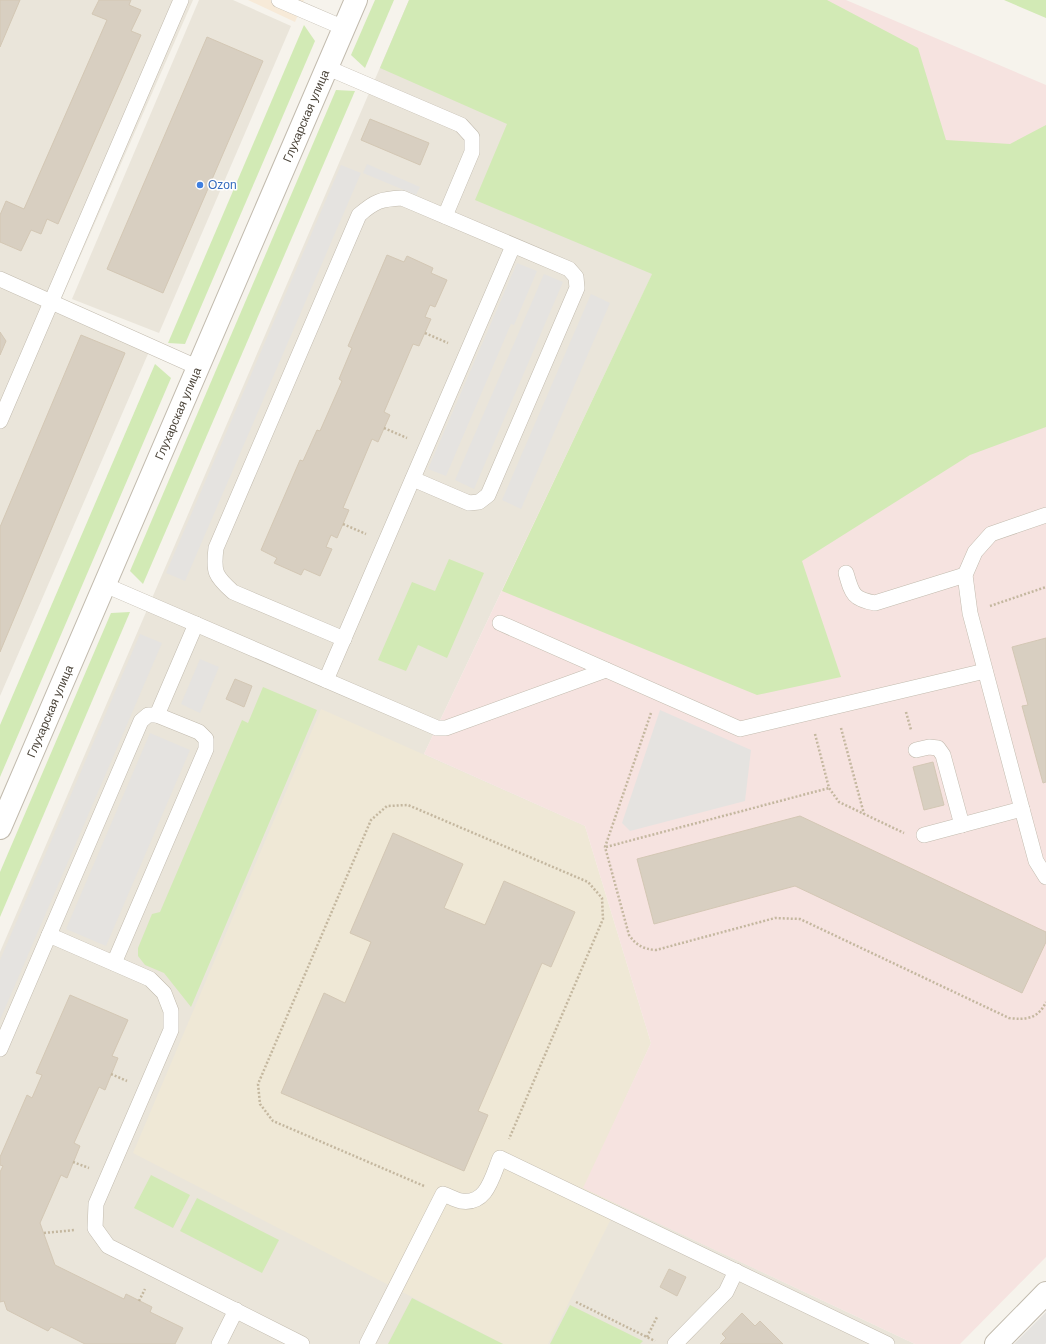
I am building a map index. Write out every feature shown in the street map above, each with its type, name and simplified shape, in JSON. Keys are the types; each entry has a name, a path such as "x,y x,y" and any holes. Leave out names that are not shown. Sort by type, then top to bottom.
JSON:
{"street":[{"name":"Глухарская улица","path":"1,823 105,585 356,0"},
{"path":"996,1344 1046,1293"}],"lane":[{"path":"0,421 181,0"},
{"path":"279,0 344,28"},
{"path":"328,68 461,125 472,137 472,152 445,216"},
{"path":"344,639 233,592 220,581 214,565 216,548 359,216 371,204 386,198 402,198 569,269 576,278 577,288 488,495 479,502 468,502 413,479"},
{"path":"326,680 513,246"},
{"path":"0,279 198,368"},
{"path":"1046,515 991,534 975,552 964,575 970,613 1036,861 1046,877"},
{"path":"846,573 851,589 861,600 875,603 964,575"},
{"path":"105,585 436,728 446,728 606,670"},
{"path":"500,623 740,729 985,671"},
{"path":"157,714 196,624"},
{"path":"0,1049 141,721 148,715 157,714 199,732 206,739 206,749 114,963"},
{"path":"916,750 929,747 938,748 943,755 962,825"},
{"path":"924,835 1022,809"},
{"path":"49,935 150,979 164,993 171,1011 171,1030 96,1204 96,1228 108,1246 302,1344"},
{"path":"367,1344 443,1194 460,1201 475,1200 486,1191 500,1158 887,1344"},
{"path":"675,1344 726,1292 736,1271"},
{"path":"219,1344 236,1310"}],"path":[{"path":"970,613 1046,587"},
{"path":"900,691 916,750"},
{"path":"658,692 605,847 629,935 635,943 645,949 656,950 775,918 800,919 1009,1018 1023,1020 1036,1015 1046,1002"},
{"path":"836,706 864,814"},
{"path":"809,713 829,788 839,802 906,834 924,835"},
{"path":"605,847 829,788"},
{"path":"443,1194 273,1121 260,1104 258,1084 371,820 387,806 408,805 588,882 602,898 603,919 500,1158"},
{"path":"44,1233 96,1228"},
{"path":"576,1302 661,1344"},
{"path":"647,1337 657,1317"}],"shaded area":[{"path":"0,0 193,0 61,300 154,340 0,696"},
{"path":"199,0 233,0 291,26 159,333 72,299"},
{"path":"248,0 304,0 295,22"},
{"path":"409,0 439,0 688,199 424,754 585,826 584,1188 915,1344 0,1344 0,952"},
{"path":"783,0 846,0 1046,85 1046,1257 960,1344 915,1344 583,1188 651,1043 585,826 424,754"},
{"path":"367,164 420,187 416,195 363,173"},
{"path":"341,165 361,173 185,581 166,573"},
{"path":"517,263 537,271 514,325 511,324 446,476 428,469"},
{"path":"544,274 563,282 474,489 455,480"},
{"path":"591,294 610,303 521,509 502,500"},
{"path":"140,634 162,643 0,1020 0,960"},
{"path":"200,659 219,667 200,713 181,704"},
{"path":"321,709 585,826 651,1043 584,1188 618,1205 548,1344 503,1344 133,1153"},
{"path":"660,710 751,750 745,801 630,831 622,823"},
{"path":"150,733 190,750 106,946 66,929"},
{"path":"1046,1312 1045,1344 1014,1344"}],"green space":[{"path":"375,0 394,0 365,68 351,55"},
{"path":"409,0 827,0 918,48 946,140 1010,144 1046,125 1046,427 970,455 802,561 841,677 757,695 502,591 652,274 475,200 507,124 380,68"},
{"path":"1004,0 1046,0 1046,18"},
{"path":"304,25 315,41 185,344 168,343"},
{"path":"336,90 355,91 143,584 130,571"},
{"path":"155,364 171,378 0,777 0,725"},
{"path":"449,559 484,573 447,658 418,645 406,671 378,660 412,582 435,591"},
{"path":"130,612 0,917 0,872 111,613"},
{"path":"263,687 317,710 191,1007 164,973 145,965 138,956 138,948 152,914 160,912 242,720 248,723"},
{"path":"151,1175 190,1195 173,1228 134,1208"},
{"path":"197,1198 279,1240 262,1273 180,1231"},
{"path":"412,1298 503,1344 388,1344"},
{"path":"570,1305 643,1341 640,1344 550,1344"}],"building":[{"path":"0,0 20,0 0,47"},
{"path":"99,0 131,0 129,5 141,10 131,31 141,35 58,224 47,219 41,234 31,230 21,251 0,242 0,215 6,201 24,209 107,20 92,14"},
{"path":"207,37 263,61 163,293 107,269"},
{"path":"370,119 429,143 420,165 361,140"},
{"path":"387,255 404,262 407,256 433,268 431,273 447,280 435,307 430,305 425,317 431,319 419,346 413,344 384,412 390,415 378,442 372,439 343,508 349,510 337,538 331,535 326,547 332,549 320,576 304,569 301,575 274,563 277,558 261,550 300,460 303,461 317,430 320,431 342,381 339,379 352,348 348,346"},
{"path":"0,332 6,341 0,355"},
{"path":"81,335 125,353 0,652 0,527"},
{"path":"1046,638 1046,782 1043,783 1022,706 1028,705 1012,647"},
{"path":"235,679 252,686 244,707 226,699"},
{"path":"933,762 944,805 924,810 913,767"},
{"path":"800,816 1046,932 1046,942 1022,993 795,886 654,924 637,859"},
{"path":"393,833 463,864 444,908 485,925 504,881 575,912 551,967 542,963 478,1111 488,1115 464,1171 281,1093 324,993 345,1003 371,942 350,933"},
{"path":"70,995 128,1020 112,1056 118,1058 105,1090 99,1087 74,1143 80,1146 67,1178 61,1175 40,1223 55,1265 124,1299 126,1294 152,1307 150,1312 183,1328 175,1344 85,1344 51,1327 48,1331 7,1310 4,1301 0,1302 0,1172 3,1166 0,1165 0,1157 27,1095 32,1098 42,1075 36,1073"},
{"path":"669,1269 686,1277 677,1296 660,1287"},
{"path":"742,1313 755,1326 760,1321 783,1344 720,1344 726,1338 722,1334"}],"place":[{"name":"Ozon","path":"200,185"}]}
